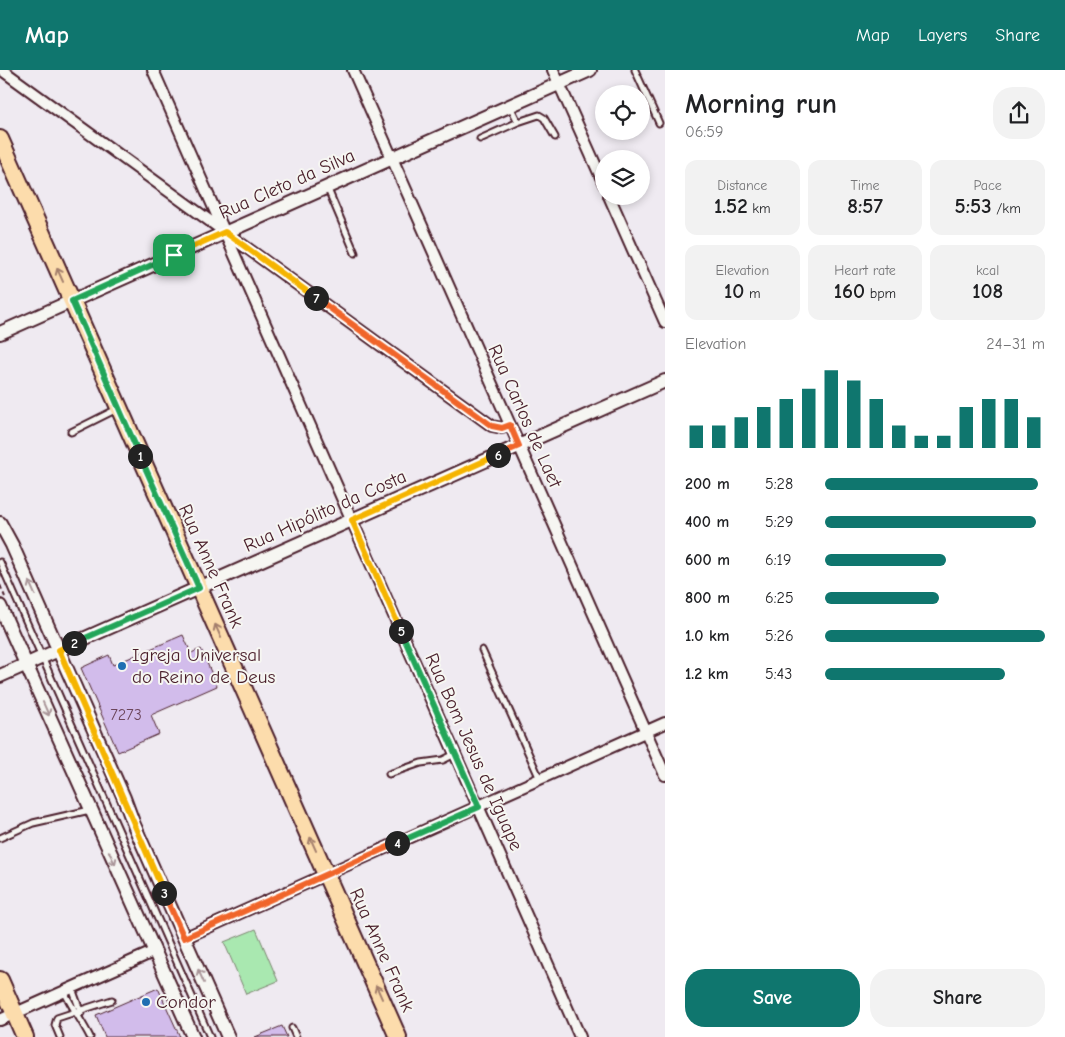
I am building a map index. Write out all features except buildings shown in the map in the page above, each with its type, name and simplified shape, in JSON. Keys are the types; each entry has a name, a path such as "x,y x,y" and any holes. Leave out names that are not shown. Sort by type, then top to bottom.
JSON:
{"main road":[{"name":"Rua Anne Frank","path":"0,140 398,1037"},
{"path":"0,980 7,1016 25,1037"}],"street":[{"path":"2,70 492,426 502,428 510,425"},
{"name":"Rua Bom Jesus de Iguape","path":"153,70 580,1037"},
{"name":"Rua Carlos de Laet","path":"353,70 665,775"},
{"path":"553,70 595,164"},
{"name":"Rua Cleto da Silva","path":"0,333 590,70"},
{"path":"613,205 665,322"},
{"name":"Rua Hipólito da Costa","path":"0,676 665,381"},
{"path":"0,522 59,650 228,1037"},
{"path":"0,606 193,1037"},
{"path":"184,938 665,724"},
{"path":"7,1016 155,951"}],"lane":[{"path":"635,70 659,123"},
{"path":"510,106 518,122"},
{"path":"480,139 539,115 544,118 555,137"},
{"path":"327,187 355,253"},
{"path":"70,432 119,408"},
{"path":"0,562 210,1037"},
{"path":"482,650 541,779"},
{"path":"389,774 421,763 436,762 455,754"},
{"path":"0,838 33,823 90,810"},
{"path":"68,990 90,1037"},
{"path":"68,990 78,1012"},
{"path":"60,1037 55,1024 57,1018 112,1000"},
{"path":"292,1028 296,1037"}],"green space":[{"path":"256,929 278,981 246,994 224,942"}],"place":[{"name":"Igreja Universal do Reino de Deus","path":"122,666"},
{"name":"Condor","path":"146,1002"}],"route":[{"path":"225,232 492,426 502,428 510,425 519,446 352,520 479,807 184,938 59,650 199,588 72,301 174,255 225,232"}]}
